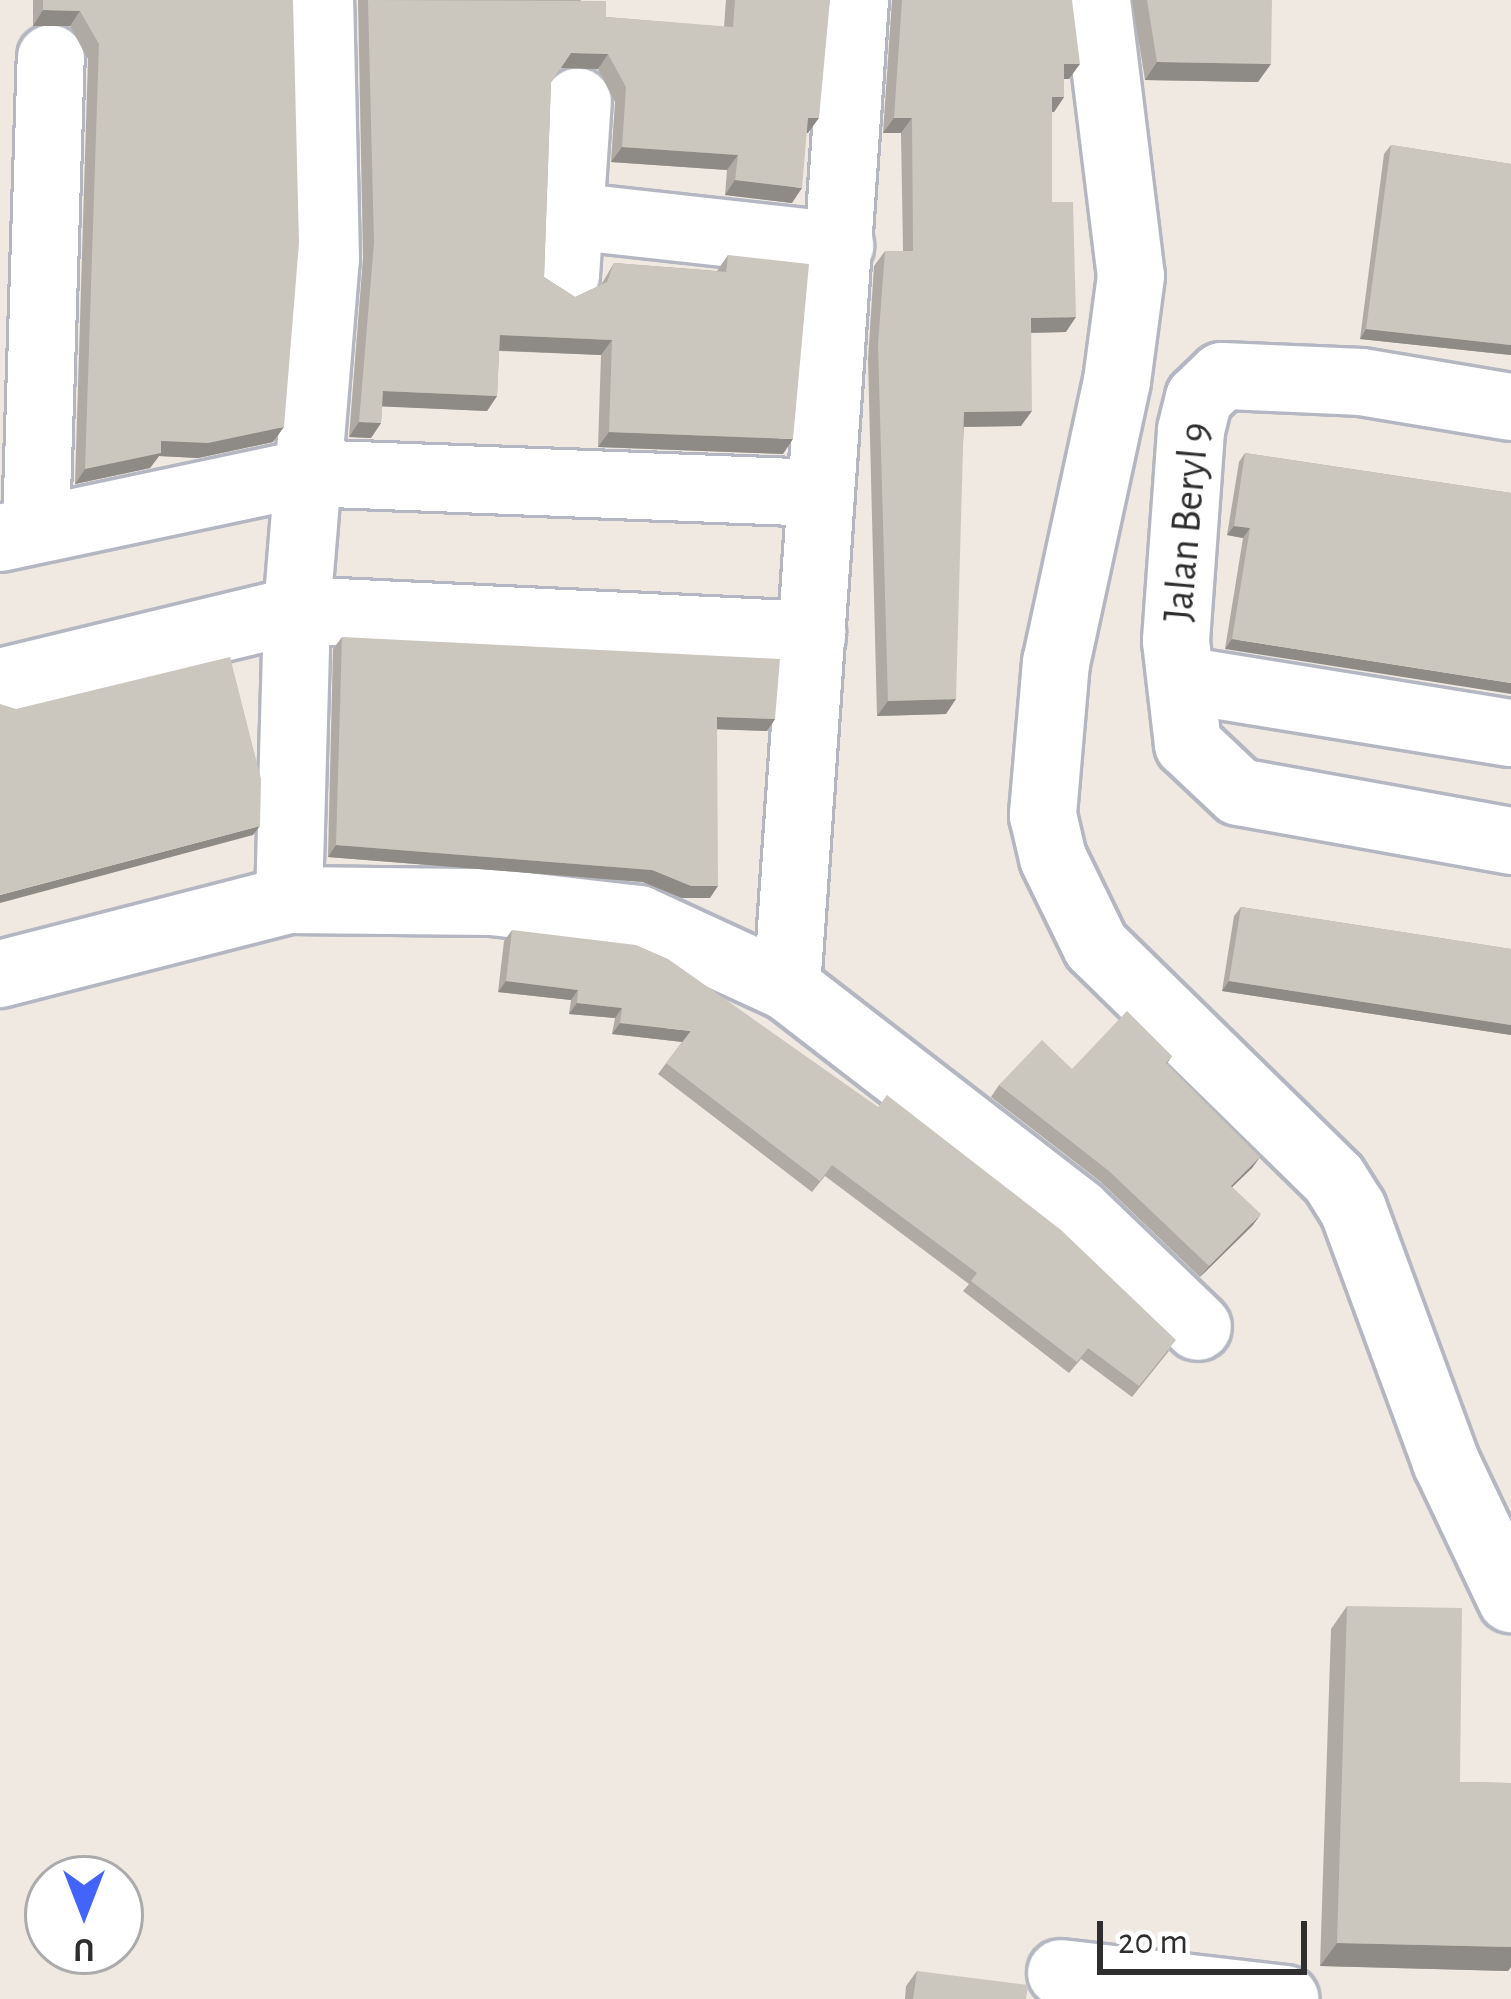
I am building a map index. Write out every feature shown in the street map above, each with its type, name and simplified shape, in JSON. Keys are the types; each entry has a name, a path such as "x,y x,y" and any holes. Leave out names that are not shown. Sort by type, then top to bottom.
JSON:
{"street":[{"path":"289,900 297,610 326,259 320,0"},
{"path":"787,987 855,0"},
{"path":"1097,0 1131,276 1056,662 1043,815 1053,858 1096,946 1334,1179 1353,1209 1446,1462 1511,1599"},
{"path":"51,58 23,256 18,533 307,472 820,494"},
{"path":"578,101 568,245 840,246"},
{"name":"Jalan Beryl 9","path":"1511,407 1362,382 1222,376 1199,398 1191,431 1176,641 1188,744 1239,792 1511,841"},
{"path":"0,682 297,610 812,635"},
{"path":"1183,680 1511,733"},
{"path":"0,974 289,900 493,902 639,919 787,987 1078,1212 1198,1328"},
{"path":"1061,1973 1285,1999"}],"building":[{"path":"43,0 293,0 299,243 284,427 208,443 161,441 161,453 85,469 99,44 80,11 43,10"},
{"path":"368,0 606,1 606,17 733,27 735,0 830,0 819,118 808,118 802,188 735,180 738,155 622,147 626,87 608,54 571,53 551,82 544,277 575,297 607,282 614,263 726,272 728,255 809,264 793,439 609,432 612,340 500,335 497,396 383,391 381,423 359,422 374,243"},
{"path":"902,0 1072,0 1080,64 1064,64 1064,97 1052,97 1052,202 1073,202 1076,317 1031,318 1032,411 964,412 956,699 888,701 878,344 885,251 913,251 912,118 894,118"},
{"path":"1147,0 1272,0 1271,64 1157,62"},
{"path":"1391,145 1511,164 1511,345 1366,329"},
{"path":"1245,453 1511,493 1511,683 1232,639 1250,528 1234,526"},
{"path":"342,637 780,659 775,719 717,717 718,886 691,886 652,870 336,845"},
{"path":"230,657 261,779 260,826 0,895 0,704 16,709"},
{"path":"1241,907 1511,949 1511,1025 1229,981"},
{"path":"512,930 636,945 668,959 878,1107 887,1095 1061,1230 1176,1340 1139,1386 1088,1348 1077,1362 971,1281 977,1273 832,1165 820,1181 666,1063 691,1031 620,1023 622,1008 577,1003 578,990 506,981"},
{"path":"1127,1011 1172,1056 1166,1063 1260,1157 1231,1186 1261,1214 1209,1266 1109,1171 999,1085 1042,1040 1072,1069"},
{"path":"1347,1606 1462,1608 1460,1782 1511,1783 1511,1947 1337,1943"},
{"path":"917,1971 1028,1985 1026,1999 913,1999"}]}
